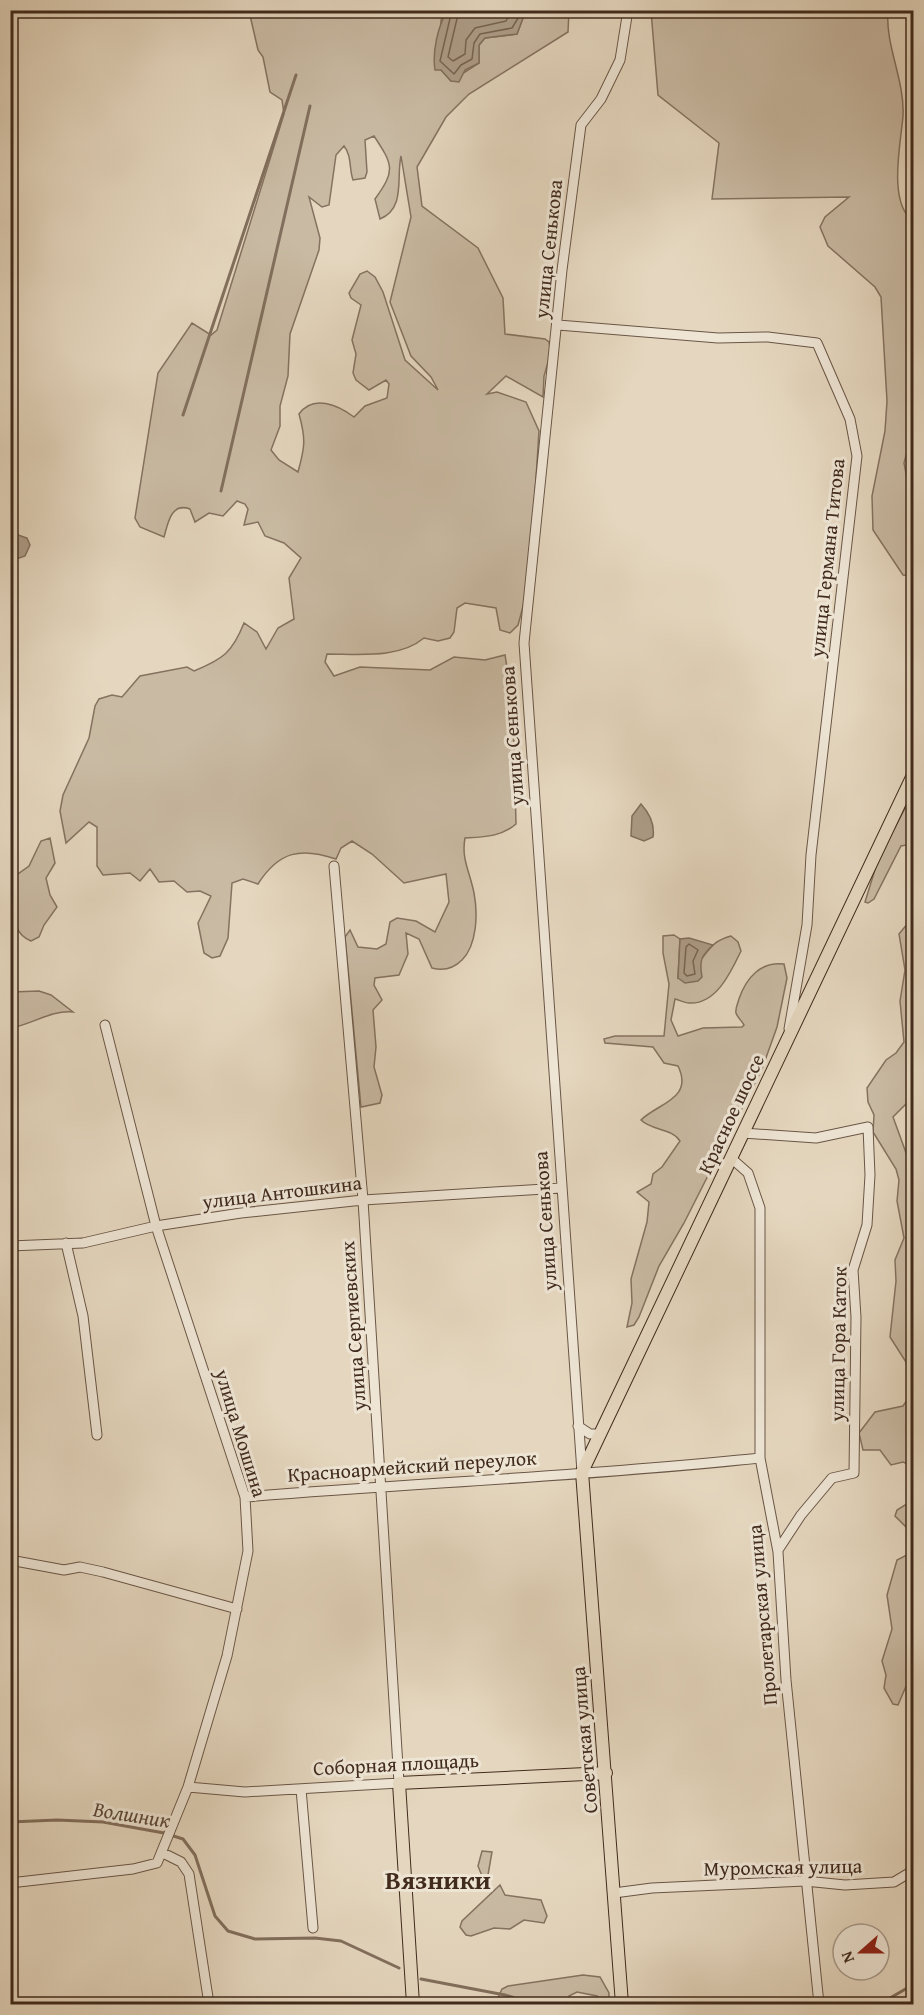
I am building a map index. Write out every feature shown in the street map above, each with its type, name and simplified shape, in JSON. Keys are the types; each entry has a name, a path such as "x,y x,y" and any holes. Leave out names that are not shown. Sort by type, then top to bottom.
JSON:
{"main road":[{"name":"Красное шоссе","path":"582,1472 914,773"},
{"name":"Советская улица","path":"582,1472 622,2004"},
{"name":"Соборная площадь","path":"399,1784 606,1773"},
{"path":"399,1784 414,2004"}],"street":[{"name":"улица Сенькова","path":"582,1472 524,644 562,270 581,125 601,99 620,60 628,10"},
{"name":"улица Германа Титова","path":"558,325 718,338 768,337 817,343 850,419 857,456 811,855 807,925 787,1040"},
{"name":"улица Сергиевских","path":"334,866 363,1200 399,1784"},
{"name":"улица Мошина","path":"105,1025 156,1226 245,1497 248,1551 227,1656 188,1787 163,1852"},
{"name":"улица Гора Каток","path":"743,1133 816,1138 868,1127 870,1175 867,1225 853,1270 854,1473 832,1478 801,1515 778,1550"},
{"name":"Пролетарская улица","path":"731,1158 748,1173 760,1208 760,1458 778,1550 786,1680 819,2004"},
{"name":"улица Антошкина","path":"10,1246 83,1243 156,1226 241,1213 363,1200 561,1188"},
{"path":"66,1243 83,1316 97,1435"},
{"path":"578,1426 590,1434 600,1434"},
{"name":"Красноармейский переулок","path":"245,1497 582,1472 644,1470 760,1458"},
{"path":"10,1560 64,1570 80,1567 237,1609"},
{"name":"Соборная площадь","path":"188,1787 245,1792 399,1784"},
{"path":"301,1789 313,1928"},
{"path":"10,1883 133,1869 157,1863 163,1852 181,1862 189,1874 209,2004"},
{"name":"Муромская улица","path":"614,1893 652,1888 805,1881 845,1885 894,1882 914,1870"}],"shaded area":[{"path":"249,11 447,11 441,20 441,70 451,81 479,63 479,45 485,38 517,34 523,18 532,11 569,11 568,32 469,94 446,117 417,167 422,206 478,248 503,298 505,334 545,339 549,342 551,352 544,376 543,397 506,376 487,394 497,392 526,402 539,431 533,526 524,603 518,625 510,633 500,630 496,608 465,603 457,608 454,632 450,638 438,641 424,638 403,649 378,654 327,654 325,662 334,676 360,667 430,670 454,657 485,660 505,655 513,705 516,824 498,834 465,838 465,859 476,910 471,946 462,960 452,967 436,969 432,968 419,939 406,933 408,954 399,975 375,978 374,985 382,1000 373,1010 376,1047 374,1067 382,1095 380,1103 361,1107 345,937 350,930 358,947 377,949 386,944 390,922 397,918 416,921 435,932 449,902 446,874 404,883 372,854 352,841 341,848 336,859 312,853 301,853 283,858 274,864 258,884 243,879 232,883 228,938 220,956 212,958 204,953 198,923 211,896 200,891 187,892 174,881 159,882 150,869 140,881 130,873 103,875 97,866 97,827 89,822 66,843 60,811 63,795 89,738 95,706 99,699 112,695 122,697 140,676 187,667 194,671 212,663 231,648 244,623 257,632 266,649 278,628 294,619 289,578 301,558 284,543 265,536 258,522 244,525 248,509 245,504 237,501 223,516 209,513 195,522 190,509 178,508 171,515 164,537 140,527 135,518 158,373 192,323 211,335 217,330 284,114 282,100 270,92 263,57 258,50","holes":["374,136 385,154 389,168 386,181 375,199 380,219 394,208 397,200 401,156 411,217 390,302 411,356 431,377 438,390 405,360 383,292 375,277 367,271 360,274 349,293 351,298 361,305 352,340 356,354 353,373 356,380 369,390 386,380 389,384 387,398 365,406 354,417 326,404 311,404 305,408 299,414 304,443 298,472 279,460 271,450 280,426 280,406 288,376 290,334 319,250 320,238 309,197 322,207 329,205 336,155 344,146 348,154 353,180 365,178 367,172 365,140"]},
{"path":"651,11 888,11 889,37 903,103 898,156 898,188 906,213 914,221 913,283 910,291 909,312 914,351 913,430 904,463 913,509 913,576 903,575 873,530 872,496 885,431 887,401 881,297 875,287 828,246 820,227 825,217 849,197 712,199 719,143 658,95"},
{"path":"913,793 913,858 906,845 901,846 874,899 868,903 865,902 878,860"},
{"path":"50,838 55,863 46,878 50,895 57,907 44,925 39,937 31,941 17,928 15,908 11,905 11,879 29,866 41,841"},
{"path":"913,917 913,1097 893,1117 913,1172 913,1466 903,1462 891,1465 880,1450 863,1450 859,1433 875,1412 903,1406 910,1396 911,1385 906,1362 890,1337 896,1281 895,1260 904,1238 897,1201 899,1180 896,1169 873,1132 874,1115 868,1102 867,1088 886,1060 896,1053 904,1042 900,1001 905,970 899,934"},
{"path":"674,935 680,939 678,978 696,965 714,944 724,938 731,936 738,942 741,951 721,986 707,999 689,1003 675,999 671,1020 678,1036 703,1028 742,1027 744,1025 736,1009 742,991 750,978 768,965 784,964 787,978 777,1027 762,1069 684,1223 659,1266 639,1317 634,1325 627,1327 632,1303 631,1279 647,1222 649,1202 637,1192 651,1184 653,1174 662,1167 680,1141 672,1134 641,1120 678,1093 682,1077 678,1066 664,1063 653,1047 605,1043 604,1039 615,1036 664,1036 669,984 663,953 663,936"},
{"path":"39,991 51,995 73,1012 57,1013 11,1028 11,992"},
{"path":"913,1500 913,1670 898,1705 893,1704 884,1688 886,1675 882,1661 892,1629 887,1595 897,1560 907,1555 910,1531 895,1516 897,1510"},
{"path":"482,1851 492,1852 488,1875 482,1876 478,1866"},
{"path":"500,1885 505,1895 541,1900 547,1916 544,1923 524,1920 510,1929 494,1928 471,1936 466,1935 460,1927 462,1921"},
{"path":"583,1975 600,1977 609,1993 609,2004 598,2004 597,1996 577,1992 569,1996 569,2004 495,2004 502,1989 508,1986"}],"water":[{"path":"447,10 532,11 523,18 517,34 485,38 479,45 479,63 465,70 459,82 451,81 441,70 435,70 436,39"},
{"path":"18,535 27,538 30,545 25,556 11,561 11,538"},
{"path":"641,804 649,815 653,828 653,837 644,841 631,836 632,816"},
{"path":"689,938 713,945 702,959 702,977 698,981 685,983 678,978 680,939"}],"waterway":[{"path":"183,415 296,75"},
{"path":"221,491 310,106"},
{"name":"Волшник","path":"10,1822 57,1820 103,1822 164,1833 183,1839 195,1855 215,1916 228,1931 255,1939 315,1938 341,1941 399,1968"},
{"name":"Волшник","path":"421,1979 505,1995 534,2004"},
{"name":"Волшник","path":"880,2004 914,1984"}],"district":[{"name":"Вязники","path":"438,1880"}]}
